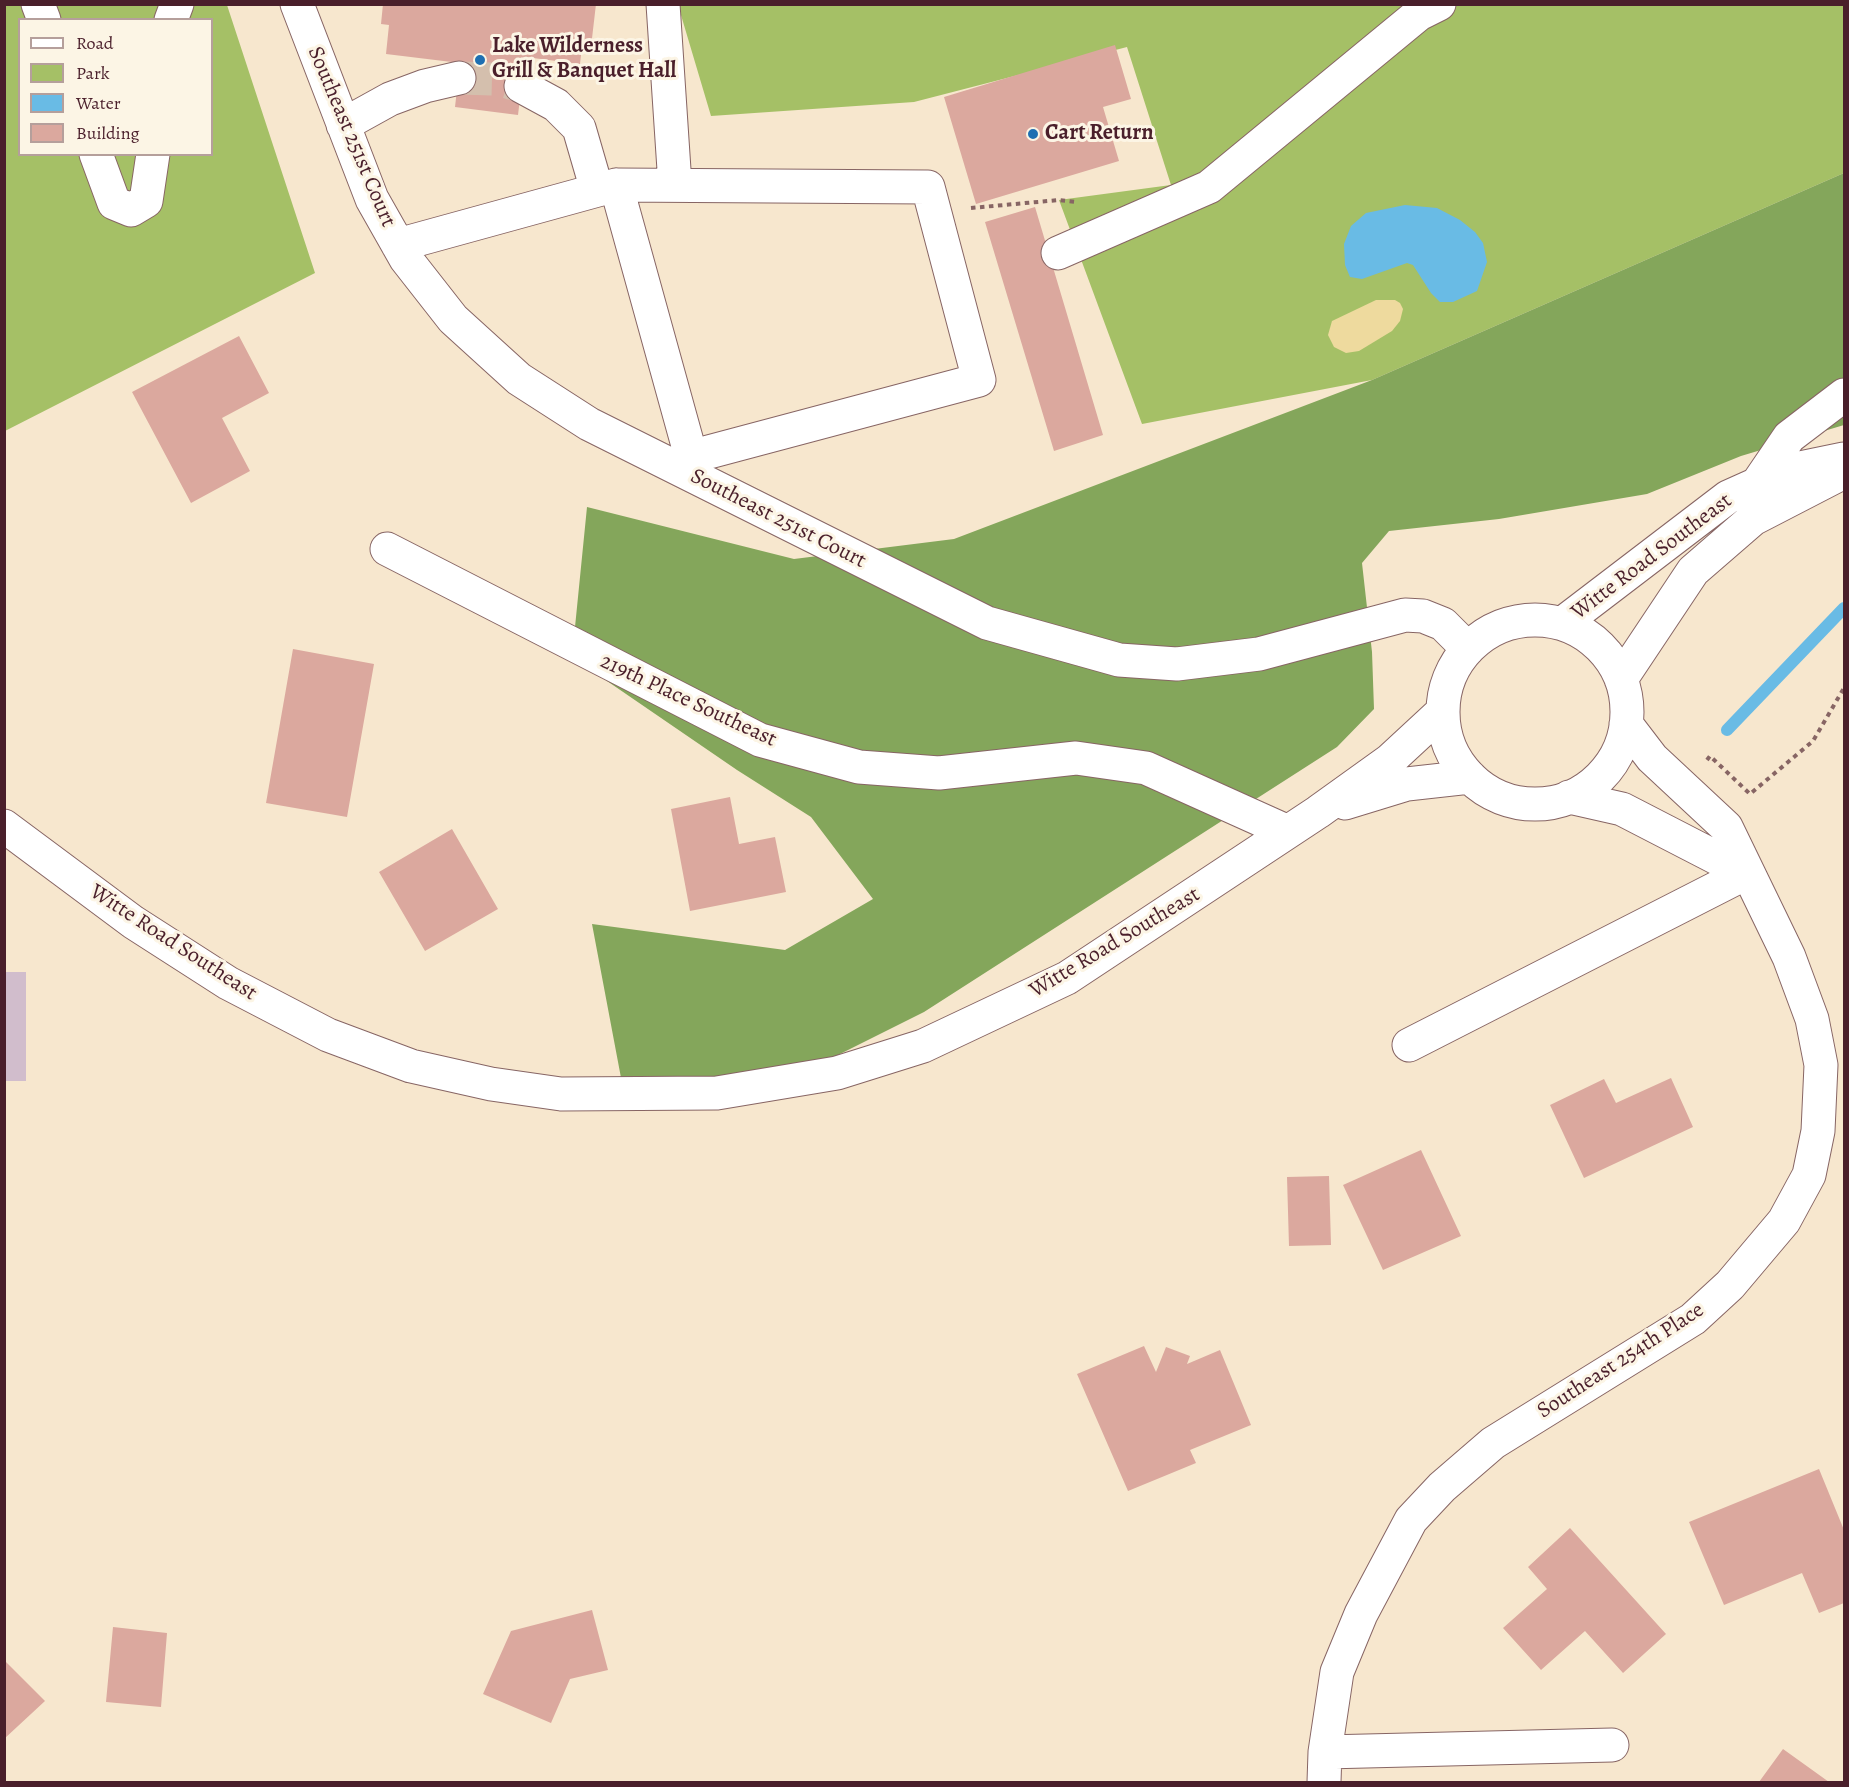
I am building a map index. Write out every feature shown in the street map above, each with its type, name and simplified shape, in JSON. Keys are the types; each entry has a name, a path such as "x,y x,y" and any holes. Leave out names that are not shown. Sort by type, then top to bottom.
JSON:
{"street":[{"name":"Southeast 251st Court","path":"297,4 372,199 398,244 453,319 519,379 589,424 694,468 987,623 1119,660 1177,664 1259,654 1405,615 1423,616 1443,624 1468,649"},
{"path":"663,4 675,185"},
{"path":"1058,253 1209,188 1419,14 1439,4"},
{"path":"343,125 390,99 425,86 459,78"},
{"path":"398,244 607,187 675,185 928,187 979,380 694,468 607,187 579,128 556,105 521,86"},
{"path":"97,156 114,203 131,210 146,201 153,156"},
{"path":"1757,484 1789,436 1845,394"},
{"name":"Witte Road Southeast","path":"1563,624 1728,497 1786,471 1845,459"},
{"name":"Witte Road Southeast","path":"1621,679 1693,571 1753,519 1845,472"},
{"name":"219th Place Southeast","path":"387,549 760,740 870,768 939,772 1076,758 1146,768 1286,831"},
{"name":"Witte Road Southeast","path":"1546,620 1563,624 1588,636 1607,655 1621,679 1626,694 1626,724 1615,758 1603,774 1587,788 1569,797 1543,804 1516,802 1492,793 1470,777 1456,757 1446,735 1443,711 1449,678 1468,649 1481,638 1512,622 1546,620"},
{"name":"Witte Road Southeast","path":"4,826 133,922 228,983 328,1035 411,1066 491,1084 561,1094 717,1093 837,1073 923,1046 1067,978 1213,884 1286,831 1318,812 1389,760 1443,711"},
{"name":"Southeast 254th Place","path":"1612,1745 1324,1767 1337,1672 1361,1614 1411,1520 1442,1487 1493,1443 1693,1319 1730,1285 1784,1221 1809,1175 1818,1131 1821,1065 1812,1019 1789,957 1746,873 1726,827 1652,758 1626,724"},
{"name":"Witte Road Southeast","path":"1318,812 1407,784 1470,777"},
{"path":"1569,797 1622,809 1746,873"},
{"path":"1409,1045 1746,873"}],"path":[{"path":"935,212 1059,200 1080,202"},
{"path":"1682,786 1710,756 1750,794 1813,741 1845,688"}],"shaded area":[{"path":"5,972 26,972 26,1081 5,1081"}],"green space":[{"path":"5,5 227,5 315,273 5,431"},
{"path":"678,5 1844,5 1844,173 1372,380 1142,424 1059,200 1171,185 1127,47 914,102 711,116"},
{"path":"1844,173 1844,425 1741,456 1647,494 1499,519 1389,531 1362,563 1372,652 1374,709 1337,747 924,1012 824,1062 625,1099 592,924 785,950 873,899 811,817 737,770 572,657 587,507 794,559 954,539 1372,380"}],"sand":[{"path":"1376,300 1395,300 1400,303 1403,309 1400,321 1392,331 1359,351 1346,353 1334,347 1328,335 1332,321"}],"water":[{"path":"1405,205 1437,208 1460,220 1475,232 1483,243 1487,262 1477,291 1453,302 1440,302 1431,293 1413,265 1407,263 1362,279 1350,277 1345,265 1344,244 1351,226 1366,213"}],"building":[{"name":"Lake Wilderness Grill & Banquet Hall","path":"383,4 596,4 591,47 582,46 580,64 525,57 518,115 455,107 460,63 386,54 389,25 381,24"},
{"name":"Cart Return","path":"1115,45 1131,99 1103,107 1119,161 976,204 944,97"},
{"path":"1035,207 1103,435 1054,451 985,222"},
{"path":"239,336 269,393 222,418 250,471 191,503 132,392"},
{"path":"293,649 374,664 347,817 266,803"},
{"path":"730,797 739,844 775,837 786,892 690,911 671,809"},
{"path":"452,829 498,909 425,951 379,872"},
{"path":"1671,1078 1693,1127 1584,1178 1550,1105 1604,1079 1616,1103"},
{"path":"1421,1150 1461,1236 1383,1270 1343,1185"},
{"path":"1329,1176 1331,1245 1289,1246 1287,1177"},
{"path":"1144,1346 1156,1372 1166,1347 1190,1356 1187,1364 1220,1350 1251,1425 1190,1450 1196,1463 1128,1491 1077,1374"},
{"path":"1819,1469 1844,1530 1844,1603 1819,1613 1802,1573 1724,1605 1689,1522"},
{"path":"1570,1528 1666,1634 1623,1673 1585,1631 1541,1670 1503,1628 1547,1589 1528,1567"},
{"path":"592,1610 608,1670 570,1679 551,1723 483,1694 511,1631"},
{"path":"113,1627 167,1633 161,1707 106,1702"},
{"path":"4,1660 45,1701 4,1739"},
{"path":"1783,1749 1829,1782 1759,1782"}],"waterway":[{"path":"1727,730 1844,608"}],"tunnel":[{"path":"459,78 496,79 521,86"}],"place":[{"name":"Lake Wilderness Grill & Banquet Hall","path":"480,60"},
{"name":"Cart Return","path":"1033,134"}]}
